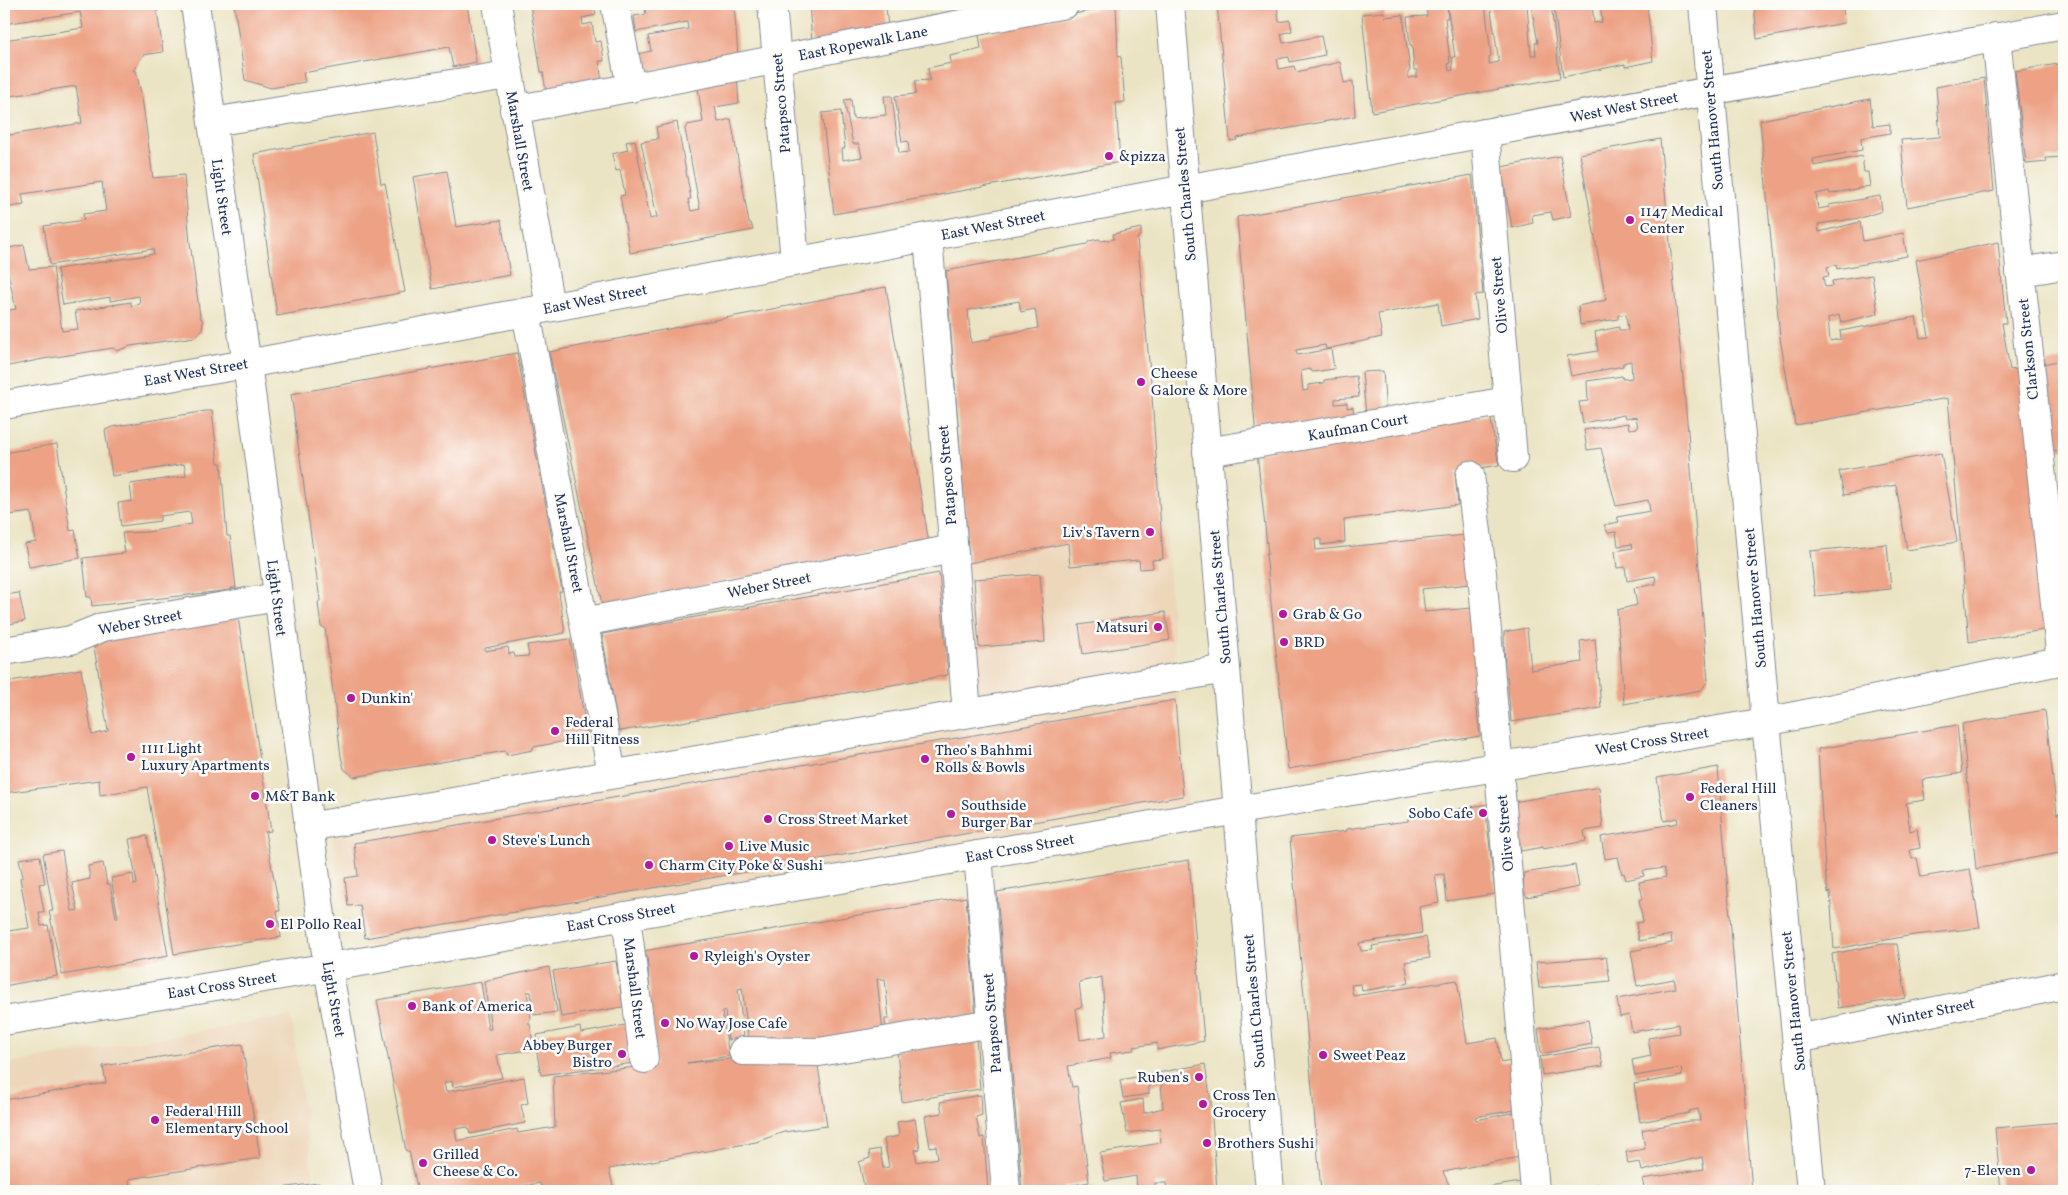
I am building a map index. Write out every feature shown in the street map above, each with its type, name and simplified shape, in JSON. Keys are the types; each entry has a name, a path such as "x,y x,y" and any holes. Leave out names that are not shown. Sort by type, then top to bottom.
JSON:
{"street":[{"name":"Light Street","path":"195,4 247,364 328,968 368,1191"},
{"name":"Marshall Street","path":"497,4 514,110 538,310 584,622 612,774"},
{"path":"615,4 631,88"},
{"name":"Patapsco Street","path":"772,4 795,261"},
{"name":"East Ropewalk Lane","path":"514,110 777,59 945,15 1065,4"},
{"name":"South Charles Street","path":"1170,4 1270,1191"},
{"name":"South Hanover Street","path":"1703,4 1709,91 1766,722 1811,1191"},
{"name":"West West Street","path":"1185,189 2064,25"},
{"name":"Clarkson Street","path":"1996,37 2062,660"},
{"path":"212,122 508,75"},
{"name":"Olive Street","path":"1485,133 1513,458"},
{"name":"East West Street","path":"4,405 247,364 1185,189"},
{"name":"Patapsco Street","path":"928,237 967,713"},
{"path":"2020,272 2064,265"},
{"name":"Kaufman Court","path":"1208,452 1508,401"},
{"name":"Olive Street","path":"1470,475 1482,573 1535,1191"},
{"name":"Weber Street","path":"584,622 953,548"},
{"name":"Weber Street","path":"4,651 71,640 102,627 277,597"},
{"name":"West Cross Street","path":"1238,810 1766,722 2062,660"},
{"path":"308,827 1226,669"},
{"name":"East Cross Street","path":"4,1021 328,968 1238,810"},
{"name":"Patapsco Street","path":"978,855 1006,1191"},
{"name":"Marshall Street","path":"626,916 644,1059"},
{"name":"Winter Street","path":"1797,1039 2064,984"},
{"path":"742,1051 819,1052 992,1023"}],"shaded area":[{"path":"1157,426 1187,805 364,948 356,911 344,909 332,831 977,722 955,461"},
{"name":"Federal Hill Elementary School","path":"291,1016 313,1176 219,1191 4,1191 4,1064"}],"building":[{"path":"4,4 156,4 163,52 143,55 133,71 136,71 142,97 153,178 184,175 190,243 200,316 203,322 202,331 195,337 130,346 117,351 113,348 4,367 4,311 16,309 8,273 4,274 4,249 24,245 29,269 53,267 62,331 78,329 75,311 131,302 131,306 140,304 139,296 110,301 110,297 63,305 57,269 154,254 153,249 50,265 44,226 84,220 83,214 106,211 102,182 22,194 24,205 4,208 4,136 82,123 76,86 4,97 4,40 83,28 80,12 4,24"},
{"path":"234,4 467,4 476,62 453,67 449,47 303,73 305,82 271,88 245,80"},
{"path":"530,4 579,4 579,7 594,4 596,15 582,18 583,25 592,23 595,42 601,41 604,61 599,61 602,82 546,91"},
{"path":"644,4 734,4 738,56 630,75 627,56 651,51 648,36 688,29 687,22 636,32 634,16 646,14"},
{"path":"809,4 904,4 904,6 886,8 888,27 812,42"},
{"path":"1217,4 1277,4 1279,22 1290,20 1292,31 1281,34 1283,43 1321,36 1325,55 1290,62 1289,57 1277,59 1279,69 1294,66 1296,72 1340,62 1344,83 1353,81 1355,116 1237,138 1237,140 1230,141"},
{"path":"1426,4 1447,4 1485,4 1491,56 1489,57 1489,64 1499,62 1490,4 1527,4 1531,55 1536,55 1535,43 1538,43 1531,4 1551,4 1560,78 1372,112 1362,14 1384,12 1385,17 1403,15 1410,71 1408,72 1408,78 1417,77 1417,70 1414,70 1407,17 1427,16","holes":["1447,4 1455,57 1452,57 1453,70 1449,71 1448,64 1450,63 1445,18 1448,18"]},
{"path":"1592,4 1594,23 1602,22 1600,4 1618,4 1618,9 1647,4 1653,61 1625,67 1625,64 1563,77 1554,7"},
{"path":"1754,4 1843,4 1844,23 1757,39"},
{"path":"1116,5 1118,56 1121,57 1125,102 1116,103 1120,162 834,214 822,113 841,111 845,148 842,149 843,160 862,157 859,144 853,144 844,100 851,99 853,119 886,115 884,96 892,96 899,153 909,152 908,141 902,142 895,96 916,94 915,81 930,80 928,68 951,63 950,56 981,49 979,35"},
{"path":"2064,63 2064,157 2046,158 2047,162 2026,164 2015,71"},
{"path":"737,75 739,103 715,107 718,122 731,119 749,223 751,223 753,230 630,253 620,196 625,195 620,170 616,171 612,154 628,150 626,142 635,140 650,219 657,217 641,142 658,139 656,127 677,122 691,199 688,199 691,211 700,209 685,129 687,125 703,122 697,82"},
{"path":"1984,78 1994,191 1907,207 1901,140 1940,137 1936,87"},
{"path":"1870,99 1873,126 1890,124 1890,133 1861,138 1862,150 1813,159 1814,166 1862,156 1864,172 1868,172 1870,186 1830,194 1829,191 1816,194 1818,209 1830,207 1829,205 1880,196 1882,211 1861,218 1818,224 1819,232 1860,222 1863,241 1903,233 1907,256 1837,269 1836,265 1827,267 1829,276 1823,277 1825,287 1833,286 1832,281 1872,275 1878,314 1841,322 1839,315 1828,318 1830,341 1841,339 1840,331 1916,317 1920,338 1929,337 1916,260 1998,242 2006,323 2002,323 2010,370 2064,360 2064,449 2049,452 2050,629 1969,642 1948,398 1795,425 1780,338 1760,120"},
{"path":"373,132 381,184 385,183 405,292 277,316 254,154"},
{"path":"1660,139 1688,432 1708,681 1701,690 1624,704 1617,610 1637,605 1634,588 1656,584 1655,576 1627,581 1625,567 1617,568 1615,551 1633,548 1632,544 1618,546 1616,532 1608,533 1604,525 1619,522 1617,517 1650,511 1648,500 1616,506 1601,448 1587,450 1584,430 1628,423 1629,429 1638,428 1636,417 1625,419 1624,415 1583,423 1579,402 1588,401 1587,381 1622,376 1623,379 1632,378 1631,361 1623,363 1623,366 1571,376 1567,356 1598,351 1595,332 1619,327 1619,330 1628,330 1626,314 1618,315 1618,319 1580,325 1578,306 1606,300 1580,154"},
{"path":"1560,156 1571,216 1553,220 1551,212 1532,215 1533,223 1512,228 1501,167"},
{"path":"447,171 456,227 501,220 510,275 432,289 413,177"},
{"path":"1472,175 1483,294 1475,295 1478,319 1441,326 1438,303 1378,314 1382,337 1326,349 1325,345 1296,350 1297,355 1331,349 1334,369 1313,372 1309,369 1301,371 1303,391 1308,390 1308,385 1324,383 1324,380 1356,376 1359,397 1335,399 1335,404 1347,403 1347,408 1353,407 1355,422 1256,437 1237,217"},
{"path":"1141,228 1141,235 1137,238 1151,382 1163,559 1152,560 1153,568 1140,569 1139,560 1070,566 1068,543 969,563 946,271 1087,244 1089,241 1099,239 1102,241 1114,239 1113,234","holes":["1019,301 1021,312 1035,309 1038,328 971,343 968,310"]},
{"path":"886,287 929,543 602,604 549,352"},
{"path":"517,353 562,591 559,592 565,633 485,648 485,651 508,647 509,654 514,653 515,657 529,656 527,645 570,639 588,737 533,747 533,750 507,755 505,751 354,777 344,769 341,756 325,628 321,627 318,603 320,600 291,394"},
{"path":"1383,371 1386,415 1366,416 1362,372"},
{"path":"212,411 218,463 221,463 227,536 230,536 236,588 92,606 91,597 87,597 83,558 125,553 122,533 148,532 192,524 190,512 160,516 160,521 121,526 118,503 132,501 130,484 186,476 185,468 184,464 112,476 105,430 112,427"},
{"path":"1490,415 1499,465 1455,472 1458,505 1344,520 1345,542 1321,545 1321,539 1315,539 1316,550 1465,535 1470,584 1422,589 1425,612 1472,608 1480,694 1475,694 1480,736 1288,769 1257,453"},
{"path":"57,444 70,531 75,530 80,558 29,567 25,544 36,542 31,512 10,515 4,477 4,453"},
{"path":"1941,453 1957,542 1907,550 1896,485 1844,495 1839,471"},
{"path":"4,532 7,547 4,547"},
{"path":"1887,544 1891,589 1815,596 1810,551"},
{"path":"939,573 948,675 670,724 620,731 618,727 602,634"},
{"path":"1040,574 1045,642 979,647 974,579"},
{"path":"19,593 25,621 4,625 4,595"},
{"path":"1165,612 1170,640 1083,654 1079,625"},
{"path":"238,617 271,831 265,832 280,911 277,911 281,937 174,954 147,787 100,795 99,780 4,793 4,682 81,669 92,735 108,731 93,641"},
{"path":"1527,628 1531,670 1582,662 1580,641 1595,639 1601,708 1511,722 1507,676 1505,676 1504,632"},
{"name":"Cross Street Market","path":"1175,700 1183,796 365,938 360,905 348,906 345,878 358,876 354,843"},
{"path":"2045,710 2057,814 2064,813 2064,852 1976,869 1962,724"},
{"path":"1957,725 1962,773 1922,780 1925,800 1906,803 1910,831 1917,829 1920,848 1910,850 1912,859 1917,858 1921,877 1970,869 1980,928 1914,935 1834,949 1830,892 1828,893 1825,870 1818,749"},
{"path":"1718,767 1752,1191 1645,1191 1642,1179 1704,1169 1702,1157 1642,1171 1640,1162 1628,1164 1626,1152 1645,1149 1642,1130 1689,1121 1700,1121 1698,1109 1689,1111 1689,1113 1640,1122 1634,1084 1682,1076 1681,1068 1635,1076 1632,1060 1651,1056 1648,1038 1679,1033 1678,1024 1632,1032 1629,1015 1620,1017 1617,999 1676,988 1674,979 1637,986 1631,951 1672,943 1671,935 1639,941 1636,923 1643,922 1639,900 1643,898 1639,882 1666,877 1664,868 1643,871 1644,876 1626,880 1624,873 1622,874 1618,857 1605,859 1601,837 1678,823 1677,818 1664,821 1657,778"},
{"path":"1599,787 1603,828 1584,831 1586,841 1521,851 1514,802"},
{"path":"1488,804 1489,812 1486,813 1495,894 1447,901 1444,874 1435,875 1439,903 1419,907 1422,933 1359,943 1361,951 1373,950 1372,946 1426,937 1430,958 1405,962 1409,983 1362,991 1361,984 1351,985 1353,996 1457,980 1467,1043 1497,1038 1501,1063 1511,1061 1515,1110 1475,1117 1476,1120 1517,1112 1520,1157 1443,1172 1452,1191 1321,1191 1290,838 1408,821 1408,818"},
{"path":"147,836 168,956 62,975 49,911 53,911 43,854 62,851 72,911 78,910 72,883 90,879 88,866 103,863 107,884 110,884 116,918 118,918 111,878 133,874 134,885 137,884 129,839"},
{"path":"40,856 45,883 39,884 44,912 39,912 41,926 48,925 57,976 4,986 4,939 9,938 8,931 29,928 20,878 23,877 19,859"},
{"path":"1189,860 1204,1041 1157,1050 1157,1043 1134,1047 1134,1050 1110,1053 1111,1058 1068,1066 1072,1087 1077,1086 1089,1182 1064,1187 1064,1191 1022,1191 997,892","holes":["1102,977 1106,1036 1080,1040 1076,1008 1082,1007 1079,982"]},
{"path":"1575,865 1579,887 1527,897 1523,889 1524,873"},
{"path":"966,897 976,1017 886,1032 885,1019 889,1019 885,979 877,979 883,1032 774,1048 772,1036 769,1039 749,1042 742,988 738,989 744,1037 728,1040 725,1011 722,1012 729,1056 687,1063 738,1058 817,1059 827,1126 784,1132 756,1142 609,1169 614,1191 542,1191 540,1183 496,1191 418,1191 409,1151 406,1151 377,1000 481,982 488,1029 491,1029 484,981 549,967 557,1012 534,1015 531,992 527,992 531,1018 528,1024 530,1024 534,1049 497,1055 502,1078 453,1087 452,1081 444,1083 446,1092 524,1077 528,1103 521,1105 525,1123 470,1134 468,1127 455,1129 457,1141 517,1129 518,1133 555,1127 553,1076 656,1065 647,956 644,957 643,951"},
{"path":"1883,944 1897,944 1906,998 1838,1008 1832,954"},
{"path":"1606,957 1610,981 1539,988 1536,962"},
{"path":"616,961 623,1007 561,1017 553,971"},
{"path":"1588,1020 1592,1044 1541,1054 1538,1029"},
{"path":"626,1025 634,1063 541,1075 535,1042 538,1041 537,1035 580,1027 581,1033"},
{"path":"976,1036 980,1089 902,1102 897,1051"},
{"name":"Federal Hill Elementary School","path":"242,1044 260,1158 129,1179 130,1191 4,1191 4,1100 106,1083 103,1066"},
{"path":"1599,1047 1603,1066 1542,1075 1540,1057"},
{"path":"1205,1064 1211,1102 1217,1191 1167,1191 1166,1183 1155,1183 1155,1191 1137,1191 1136,1176 1105,1181 1100,1153 1161,1143 1160,1129 1127,1133 1121,1103 1143,1099 1144,1113 1163,1108 1161,1083 1149,1086 1149,1094 1123,1098 1120,1080"},
{"path":"981,1095 982,1115 976,1117 980,1138 984,1137 988,1190 992,1189 992,1191 865,1191 859,1162 870,1158 869,1151 880,1149 883,1168 889,1167 884,1139 899,1136 897,1122 915,1119 920,1149 915,1150 917,1162 938,1158 936,1146 930,1147 925,1116 942,1113 940,1102"},
{"name":"7-Eleven","path":"2062,1122 2064,1191 2001,1191 1995,1128"},
{"path":"1521,1182 1522,1191 1470,1191 1470,1190"},
{"path":"319,1183 320,1191 273,1191 272,1189"},
{"path":"1094,1187 1095,1191 1076,1191 1076,1190"},
{"path":"1598,1187 1598,1191 1579,1191 1579,1190"}],"place":[{"name":"&pizza","path":"1109,156"},
{"name":"1147 Medical Center","path":"1630,220"},
{"name":"Cheese Galore & More","path":"1141,382"},
{"name":"Liv's Tavern","path":"1150,532"},
{"name":"Grab & Go","path":"1283,614"},
{"name":"Matsuri","path":"1158,627"},
{"name":"BRD","path":"1284,642"},
{"name":"Dunkin'","path":"351,698"},
{"name":"Federal Hill Fitness","path":"555,731"},
{"name":"1111 Light Luxury Apartments","path":"131,757"},
{"name":"Theo’s Bahhmi Rolls & Bowls","path":"925,759"},
{"name":"M&T Bank","path":"255,796"},
{"name":"Federal Hill Cleaners","path":"1690,797"},
{"name":"Sobo Cafe","path":"1483,813"},
{"name":"Southside Burger Bar","path":"951,814"},
{"name":"Cross Street Market","path":"768,819"},
{"name":"Steve's Lunch","path":"492,840"},
{"name":"Live Music","path":"729,846"},
{"name":"Charm City Poke & Sushi","path":"649,865"},
{"name":"El Pollo Real","path":"270,924"},
{"name":"Ryleigh's Oyster","path":"694,956"},
{"name":"Bank of America","path":"412,1006"},
{"name":"No Way Jose Cafe","path":"665,1023"},
{"name":"Abbey Burger Bistro","path":"622,1054"},
{"name":"Sweet Peaz","path":"1323,1055"},
{"name":"Ruben's","path":"1199,1077"},
{"name":"Cross Ten Grocery","path":"1203,1104"},
{"name":"Federal Hill Elementary School","path":"155,1120"},
{"name":"Brothers Sushi","path":"1207,1143"},
{"name":"Grilled Cheese & Co.","path":"423,1163"},
{"name":"7-Eleven","path":"2031,1170"}]}
